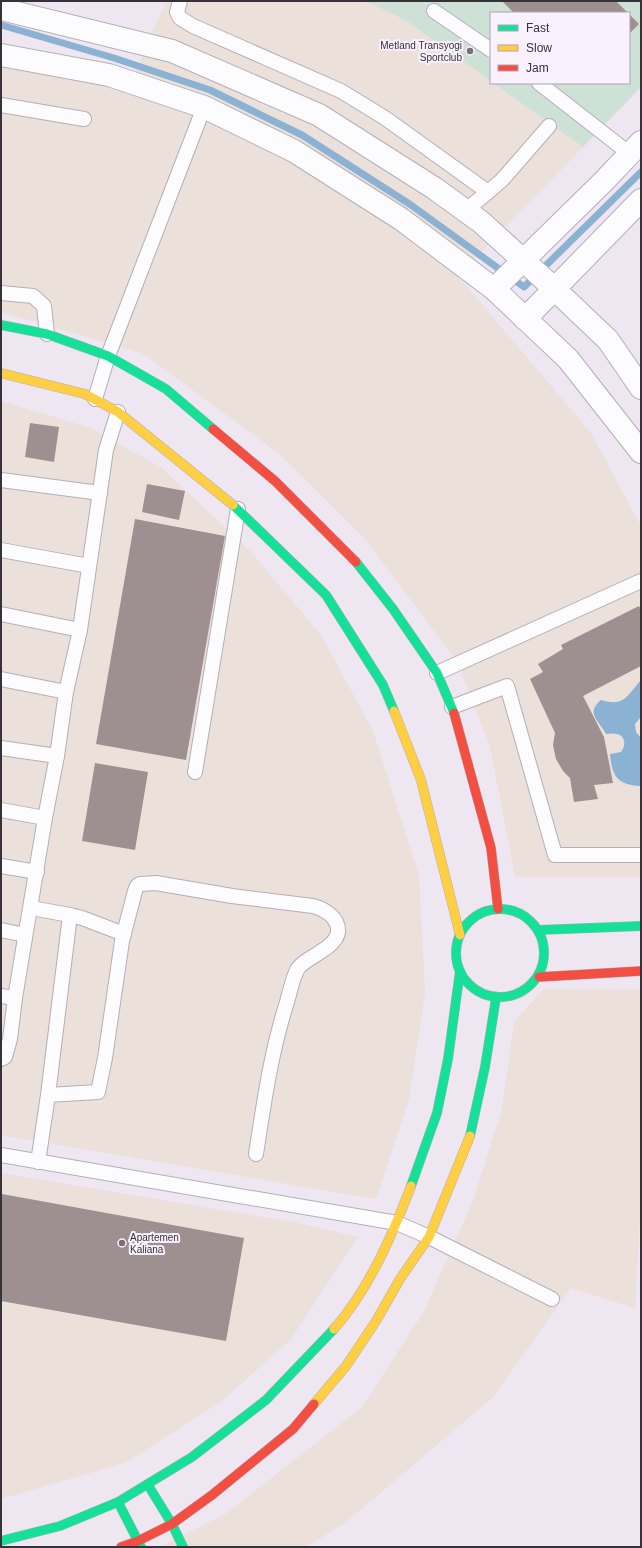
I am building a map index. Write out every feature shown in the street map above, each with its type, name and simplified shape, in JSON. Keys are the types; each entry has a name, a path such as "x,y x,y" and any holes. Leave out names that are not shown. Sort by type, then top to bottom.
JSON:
{"street":[{"path":"1,9 172,51 319,115 434,188 480,222 549,288 608,340 641,388"},
{"path":"1,56 109,75 204,107 294,151 401,220 497,286 568,359 641,452"},
{"path":"497,286 524,264 635,148"},
{"path":"527,316 549,288 641,200"},
{"path":"1,325 47,334 108,356 166,389 275,481 354,559 393,610 437,673 452,707 491,848 498,909"},
{"path":"1,373 85,394 118,412 238,509 326,595 383,685 421,780 460,936"},
{"path":"498,909 511,910 522,915 531,921 538,930 544,945 544,961 539,977 528,988 518,994 496,998 485,995 466,982 460,971 456,959 456,947 460,936 466,925 475,916 486,911 498,909"},
{"path":"538,930 641,926"},
{"path":"1,1541 60,1526 118,1502 192,1457 266,1400 320,1345 346,1315 365,1285 397,1222 437,1113 448,1059 460,971"},
{"path":"539,977 641,971"},
{"path":"121,1547 139,1544 172,1524 212,1496 293,1429 346,1366 376,1321 400,1279 429,1237 472,1130 485,1068 496,998"},
{"path":"148,1485 172,1524 183,1547"},
{"path":"118,1502 139,1544"}],"lane":[{"path":"180,1 177,12 180,18 193,26 341,91 385,118 488,192"},
{"path":"434,11 490,49"},
{"path":"540,84 635,148"},
{"path":"1,105 84,119"},
{"path":"95,399 108,356 204,107"},
{"path":"465,211 502,180 549,126"},
{"path":"1,293 33,296 44,306 47,334"},
{"path":"1,1059 5,1057 10,1039 8,997 31,908 45,818 57,756 66,692 80,630 106,450 118,412"},
{"path":"1,480 100,493"},
{"path":"195,772 238,509"},
{"path":"1,550 89,566"},
{"path":"437,673 641,581"},
{"path":"1,614 80,630"},
{"path":"1,679 66,692"},
{"path":"452,707 507,686 555,855 641,856"},
{"path":"1,748 57,756"},
{"path":"1,810 45,818"},
{"path":"1,866 37,872"},
{"path":"48,1095 98,1092 105,1058 124,934 135,891 139,884 156,883 232,896 313,906 325,911 336,921 338,933 333,941 298,969 279,1028 274,1050 266,1089 256,1154"},
{"path":"31,908 82,918 124,934"},
{"path":"38,1162 48,1095 70,915"},
{"path":"1,930 25,935"},
{"path":"1,1155 397,1222 552,1298"}],"shaded area":[{"path":"166,1 365,1 407,21 490,80 490,84 494,84 583,147 458,276 591,433 641,526 641,877 515,877 490,746 458,663 364,538 277,452 142,353 1,312 1,65 128,90"},
{"path":"1,401 91,428 162,468 252,553 321,635 373,731 419,876 425,993 409,1099 376,1199 1,1135"},
{"path":"544,989 641,990 641,1200 635,1308 571,1288 493,1397 345,1523 306,1547 160,1547 227,1513 362,1407 423,1313 473,1201 502,1109 514,1022"},
{"path":"1,1173 298,1223 358,1237 291,1339 223,1400 127,1462 1,1499"}],"green space":[{"name":"Metland Transyogi Sportclub","path":"365,1 641,1 641,87 583,147 494,84 630,84 630,12 490,12 490,80 407,21"}],"water":[{"path":"641,680 641,717 635,724 636,732 641,738 641,786 626,784 614,774 610,754 621,752 623,750 624,741 622,736 606,734 595,717 594,709 601,700 615,702 624,699"}],"building":[{"path":"502,1 616,1 627,12 513,12"},
{"path":"630,15 639,24 630,33"},
{"path":"30,423 59,427 54,462 25,457"},
{"path":"147,484 185,491 179,520 142,512"},
{"path":"135,519 225,536 186,760 96,744"},
{"path":"639,606 641,610 641,666 583,696 604,737 613,783 594,785 598,799 574,802 570,778 563,771 556,759 553,745 555,733 530,679 543,672 538,664 563,649 561,645"},
{"path":"95,763 148,772 135,850 82,841"},
{"path":"2,1194 244,1238 226,1341 1,1301"}],"waterway":[{"path":"1,25 114,58 210,90 302,135 411,205 524,287 641,172"}],"traffic: fast":[{"path":"1,325 47,334 108,356 166,389 213,429"},
{"path":"233,505 326,595 383,685 394,711"},
{"path":"356,562 393,609 437,673 454,713"},
{"path":"500,909 517,912 525,916 537,928 541,936 544,953 541,970 537,978 525,990 517,994 500,997 483,994 475,990 463,978 459,970 456,953 459,936 463,928 475,916 483,912 500,909"},
{"path":"538,930 641,926"},
{"path":"411,1186 437,1113 448,1059 460,971"},
{"path":"470,1136 485,1067 496,998"},
{"path":"1,1541 60,1526 118,1502 192,1457 266,1400 334,1329"},
{"path":"148,1485 172,1524 183,1547"},
{"path":"118,1502 141,1547"}],"traffic: slow":[{"path":"1,373 85,394 118,412 233,505"},
{"path":"394,711 421,780 460,935"},
{"path":"314,1404 346,1366 376,1321 400,1279 429,1237 470,1136"},
{"path":"334,1329 347,1313 369,1279 388,1243 411,1186"}],"traffic: jam":[{"path":"213,429 275,481 356,562"},
{"path":"454,713 491,848 498,909"},
{"path":"539,977 641,971"},
{"path":"121,1547 138,1541 172,1524 212,1495 293,1429 314,1404"}],"place":[{"name":"Metland Transyogi Sportclub","path":"470,51"},
{"name":"Apartemen Kaliana","path":"122,1243"}]}
